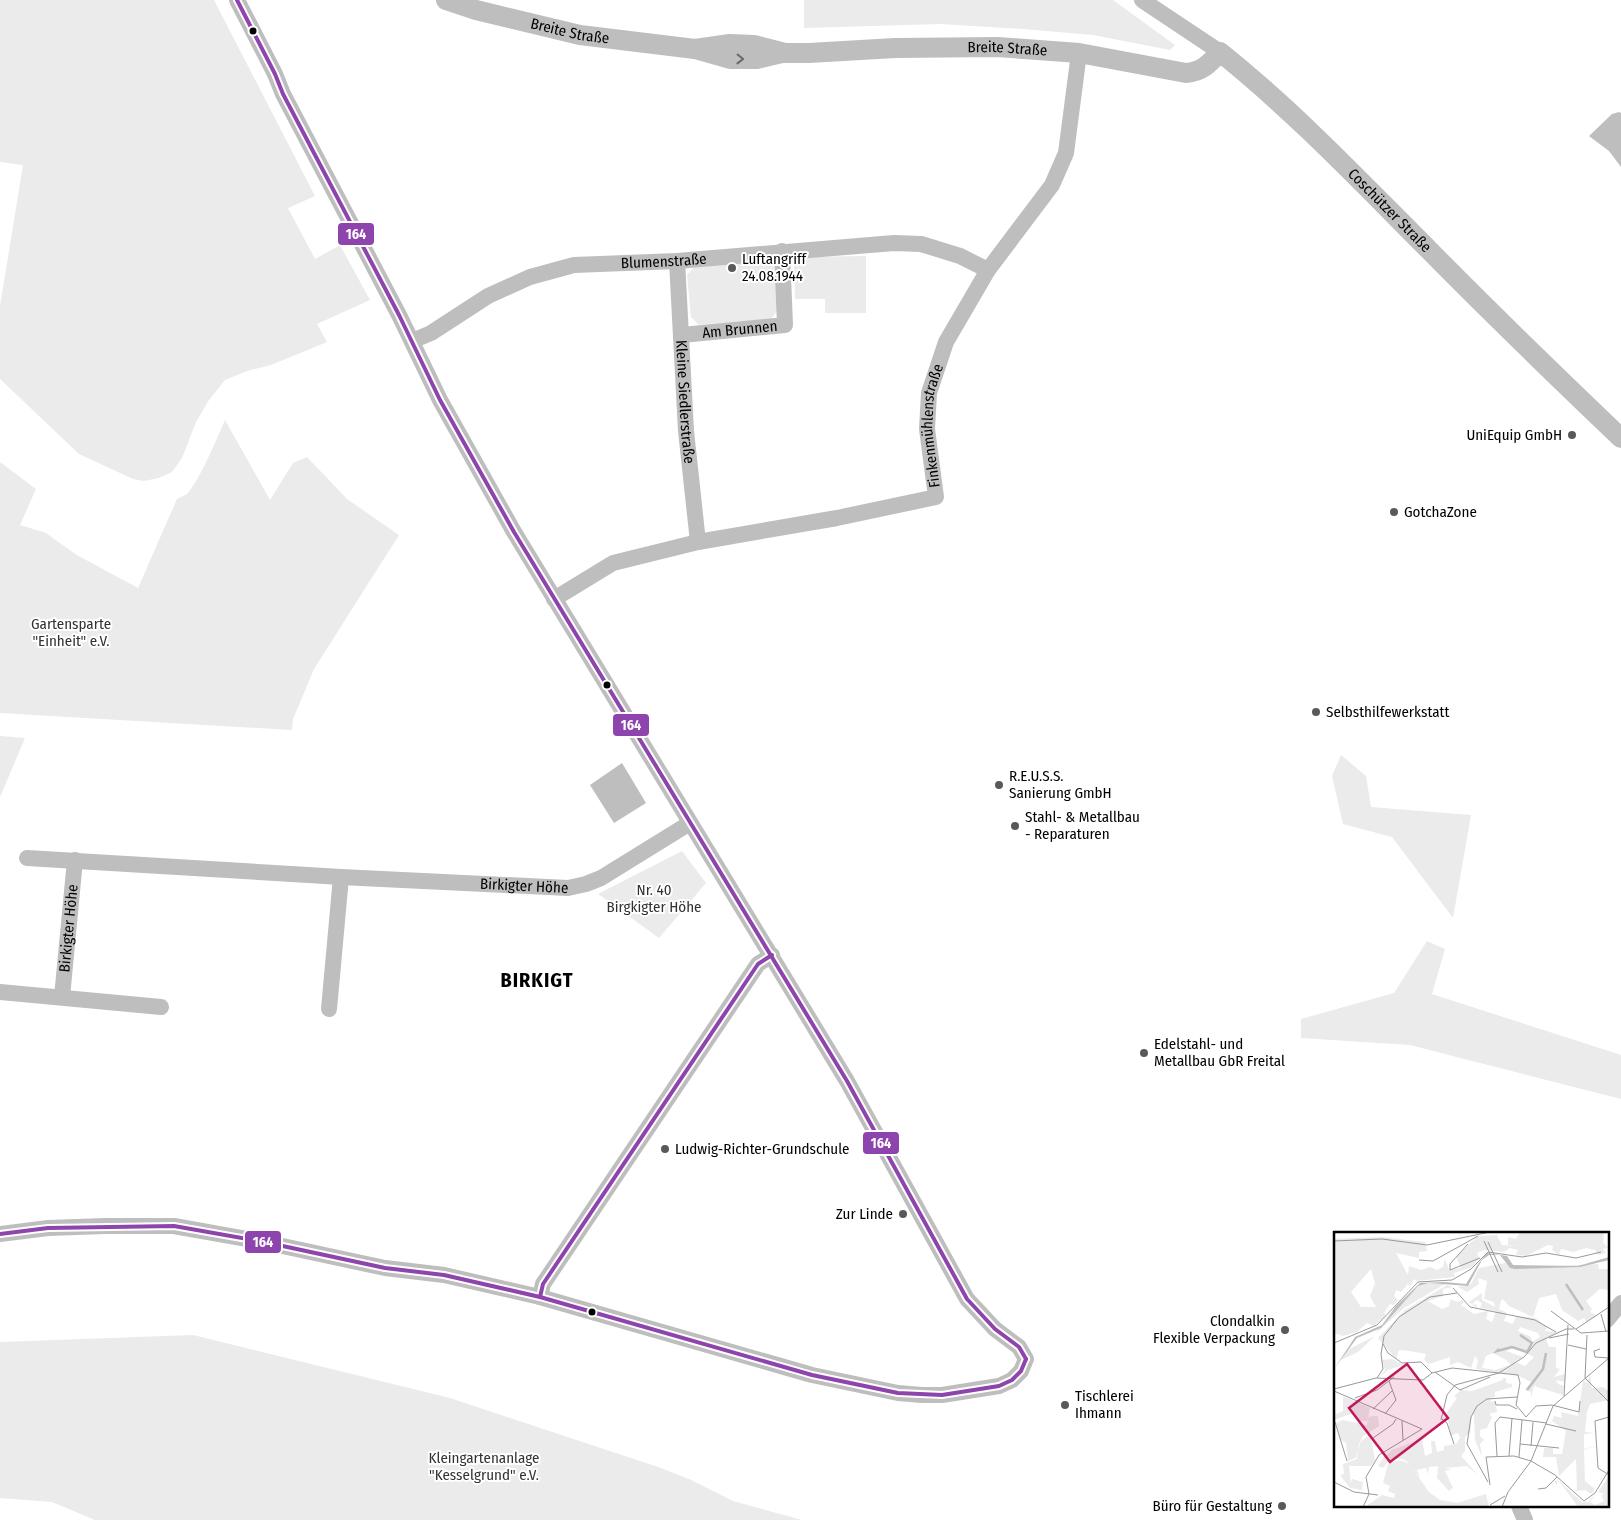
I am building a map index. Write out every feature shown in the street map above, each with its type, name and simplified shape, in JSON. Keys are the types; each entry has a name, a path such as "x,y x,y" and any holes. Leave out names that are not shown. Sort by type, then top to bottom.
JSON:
{"street":[{"path":"0,1234 48,1228 174,1226 264,1242 385,1268 444,1275 540,1297 812,1375 898,1393 942,1395 998,1386 1012,1380 1021,1371 1026,1359 1018,1347 996,1329 967,1299 874,1127 772,955 554,599 452,423 412,341 283,94 275,74 237,0"},
{"name":"Breite Straße","path":"446,0 476,10 580,35 695,49 730,59 757,60 785,53 895,48 998,48 1079,54 1186,73 1205,68 1220,52"},
{"name":"Coschützer Straße","path":"1142,0 1220,52 1261,84 1306,126 1510,332 1621,438"},
{"name":"Finkenmühlenstraße","path":"554,599 613,563 698,542 837,518 936,497 927,429 929,393 946,342 988,270 1052,186 1066,153 1079,54"},
{"name":"Blumenstraße","path":"412,341 431,333 488,296 530,277 574,265 677,261 894,243 922,244 960,256 988,270"},
{"name":"Am Brunnen","path":"682,335 785,324 782,251"},
{"name":"Kleine Siedlerstraße","path":"677,261 686,431 698,542"},
{"name":"Birkigter Höhe","path":"28,858 341,877 568,888 601,878 690,823"},
{"name":"Birkigter Höhe","path":"62,997 75,860"},
{"path":"329,1009 341,877"},
{"path":"540,1297 543,1284 758,964 772,955"},
{"path":"0,992 161,1006"},
{"path":"1608,1319 1621,1303"},
{"path":"1521,1508 1525,1520"}],"green space":[{"path":"0,0 214,0 315,196 288,208 315,259 340,245 370,300 317,324 327,342 271,365 247,371 225,380 209,400 196,422 182,458 172,472 159,478 144,481 133,479 79,454 0,379 0,306 23,165 0,162"},
{"path":"804,0 1113,0 1175,45 1170,50 1093,35 940,24 804,28"},
{"path":"866,256 866,313 825,313 825,299 795,299 794,257"},
{"path":"764,260 774,267 778,310 771,319 699,325 691,317 687,275 695,266"},
{"name":"Gartensparte \"Einheit\" e.V.","path":"225,420 270,500 293,463 307,457 347,499 399,535 314,669 293,719 292,730 0,713 0,462 36,489 20,525 46,533 75,554 138,588 177,499 187,494 198,478"},
{"path":"0,736 25,738 0,797"},
{"path":"1341,755 1366,776 1371,807 1471,815 1453,918 1392,837 1343,824 1332,776"},
{"name":"Nr. 40 Birgkigter Höhe","path":"682,851 706,883 659,938 598,894"},
{"path":"1427,941 1445,949 1432,994 1621,1055 1621,1099 1410,1045 1301,1038 1301,1019 1394,993"},
{"name":"Kleingartenanlage \"Kesselgrund\" e.V.","path":"193,1335 450,1398 661,1468 689,1479 733,1501 802,1520 95,1520 52,1502 0,1498 0,1342"}],"shaded area":[{"path":"1621,113 1621,167 1609,151 1589,136 1612,114"},
{"path":"622,763 646,803 614,823 590,785"}],"transit line":[{"name":"164","path":"237,0 275,74 283,94 399,315 440,400 514,532 847,1081 967,1299 995,1329 1019,1347 1026,1359"},
{"name":"164","path":"540,1297 543,1284 758,964 772,955"},
{"name":"164","path":"0,1234 48,1228 174,1226 264,1242 385,1268 444,1275 540,1297 812,1375 898,1393 942,1395 999,1386 1012,1380 1021,1371 1026,1359"}],"place":[{"name":"Luftangriff 24.08.1944","path":"732,268"},
{"name":"UniEquip GmbH","path":"1572,435"},
{"name":"GotchaZone","path":"1394,512"},
{"name":"Selbsthilfewerkstatt","path":"1316,712"},
{"name":"R.E.U.S.S. Sanierung GmbH","path":"999,785"},
{"name":"Stahl- & Metallbau - Reparaturen","path":"1015,826"},
{"name":"Edelstahl- und Metallbau GbR Freital","path":"1144,1053"},
{"name":"Ludwig-Richter-Grundschule","path":"665,1149"},
{"name":"Zur Linde","path":"903,1214"},
{"name":"Clondalkin Flexible Verpackung","path":"1285,1330"},
{"name":"Tischlerei Ihmann","path":"1065,1405"},
{"name":"Büro für Gestaltung","path":"1282,1506"}],"district":[{"name":"BIRKIGT","path":"537,980"}]}
